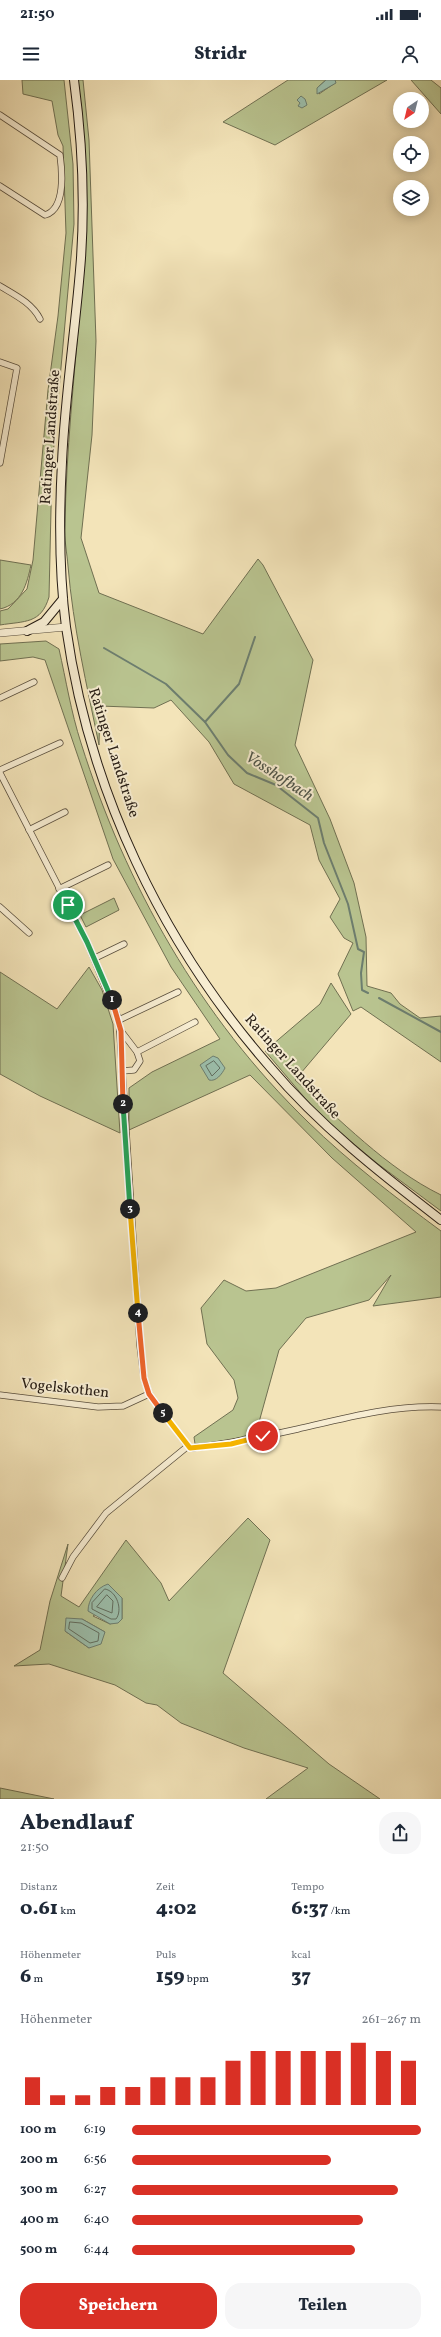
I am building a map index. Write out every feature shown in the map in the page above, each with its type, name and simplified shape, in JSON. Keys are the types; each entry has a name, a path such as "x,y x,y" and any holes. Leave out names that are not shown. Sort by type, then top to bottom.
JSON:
{"main road":[{"name":"Ratinger Landstraße","path":"74,80 81,155 82,223 62,460 60,550 66,627 77,689 90,738 111,800 141,872 193,965 243,1036 301,1101 371,1166 441,1220"},
{"path":"27,631 44,622 63,599"}],"street":[{"path":"0,115 58,152 60,158 62,194 51,212 45,215 0,186"},
{"path":"0,286 29,304 36,310 40,319"},
{"path":"0,362 17,368 2,435 0,463"},
{"path":"0,633 66,627"},
{"path":"0,698 34,682"},
{"path":"60,743 0,772 95,958 119,1020 121,1031 127,1161 140,1346 144,1378 149,1394 188,1446 193,1448 231,1444 378,1411 420,1406 441,1407"},
{"path":"29,830 66,812"},
{"path":"59,889 108,865"},
{"path":"0,907 28,933"},
{"path":"95,958 124,944"},
{"path":"119,1020 178,992"},
{"path":"136,1052 194,1022"},
{"path":"121,1031 136,1052 140,1061 134,1070 122,1071"},
{"name":"Vogelskothen","path":"0,1395 98,1407 123,1406 149,1394"},
{"path":"62,1578 73,1557 106,1513 188,1446"}],"green space":[{"path":"22,80 64,80 73,164 74,224 52,467 49,597 46,606 37,617 24,622 0,625 0,611 8,609 27,589 33,560 48,390 58,316 66,233 63,146 58,135 52,101 23,94"},
{"path":"78,80 83,80 89,140 96,341 92,435 81,538 99,593 203,634 258,559 263,565 313,660 295,745 330,819 354,883 366,937 367,986 391,993 400,1004 420,1018 441,1016 441,1062 361,1007 353,1011 338,974 353,943 344,938 330,917 340,899 319,860 310,825 234,784 209,742 171,700 154,708 100,706 99,745 73,611 65,536 67,470 84,248 84,136"},
{"path":"288,80 326,80 319,86 319,94 335,83 335,80 387,80 275,145 223,122"},
{"path":"411,80 431,80 441,88 441,114 429,100 429,92 422,92"},
{"path":"0,560 31,565 28,579 18,598 14,603 0,609"},
{"path":"46,641 59,649 77,731 99,796 120,848 144,898 171,947 201,994 233,1039 269,1081 308,1122 356,1165 441,1231 441,1297 373,1306 391,1275 369,1300 306,1318 279,1350 256,1433 226,1441 195,1444 194,1437 233,1410 238,1398 234,1380 207,1344 201,1308 224,1280 246,1291 276,1288 416,1232 332,1158 250,1075 129,1130 129,1088 152,1072 220,1039 171,967 113,859 45,660 33,657 0,661 0,644"},
{"path":"114,898 119,910 86,927 80,915"},
{"path":"89,967 102,990 113,1024 120,1133 40,1096 0,1074 0,972 57,1009"},
{"path":"331,983 351,1014 295,1080 383,1157 401,1171 441,1195 441,1211 378,1164 321,1117 265,1051 320,1004"},
{"path":"248,1518 270,1540 223,1673 329,1764 380,1799 266,1799 308,1768 244,1748 181,1723 157,1705 146,1703 115,1685 49,1664 14,1666 40,1650 50,1601 68,1544 61,1596 79,1607 126,1540 161,1583 169,1601","holes":["122,1598 122,1619 110,1624 93,1616","82,1619 105,1632 89,1648 65,1631"]},
{"path":"0,1788 54,1799 0,1799"}],"water":[{"path":"326,80 335,80 336,83 317,94 317,88"},
{"path":"301,96 305,99 307,105 302,108 298,106 300,103 297,100"},
{"path":"213,1056 218,1058 225,1068 214,1080 209,1080 200,1065"},
{"path":"108,1584 122,1598 122,1619 118,1623 110,1624 88,1611 89,1603 96,1591"},
{"path":"66,1618 82,1619 105,1632 101,1644 89,1648 65,1631"}],"waterway":[{"path":"205,722 239,684 255,637"},
{"name":"Vosshofbach","path":"104,648 166,684 205,722 228,755 247,773 276,785 318,818 324,843 348,904 358,949 364,952 361,973 362,990 368,993"},
{"name":"Vosshofbach","path":"379,998 441,1032"}],"route":[{"path":"68,905 95,958 119,1020 121,1031 123,1106 140,1346 144,1378 149,1394 190,1448 231,1444 263,1436"}]}
